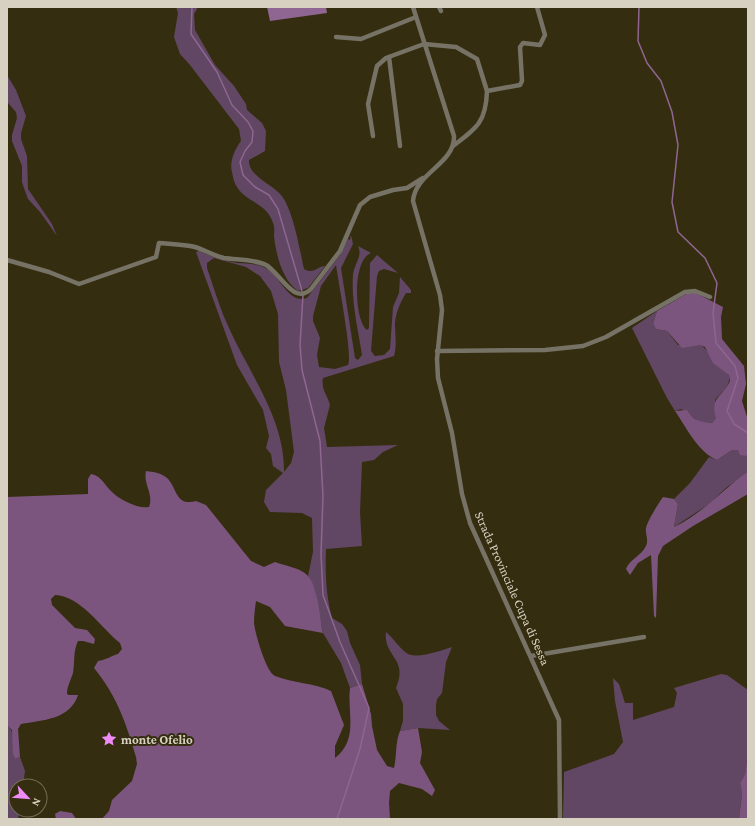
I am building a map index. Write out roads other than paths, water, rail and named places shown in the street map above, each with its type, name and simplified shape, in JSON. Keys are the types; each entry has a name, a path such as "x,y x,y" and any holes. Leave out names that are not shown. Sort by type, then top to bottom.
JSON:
{"street":[{"path":"413,7 451,123 454,136 454,146"},
{"path":"373,136 368,104 377,66 389,57 424,44 456,47 477,60 486,91 520,85 522,81 520,47 522,43 540,45 545,35 537,7"},
{"path":"336,37 361,39 416,17"},
{"path":"389,57 400,146"},
{"name":"Strada Provinciale Cupa di Sessa","path":"486,91 482,120 454,146 440,163 424,178 415,190 413,201 442,310 437,351 438,378 452,433 462,494 469,518 560,720 560,819"},
{"path":"7,260 49,272 78,284 156,257 158,243 191,246 221,257 262,264 274,271 292,292 298,295 308,292 336,258 360,205 366,198 407,188 424,178"},
{"path":"437,351 545,350 583,346 606,337 685,292 696,291 710,297"},
{"path":"531,656 644,637"}],"waterway":[{"path":"192,7 191,34 217,72 232,105 248,122 253,131 252,142 245,151 240,162 243,175 255,187 269,195 278,209 302,291"},
{"path":"639,7 638,41 647,63 661,81 672,112 678,145 672,202 678,232 705,258 717,283 713,313 716,343 735,366 738,378 727,411 734,424 748,433"},
{"path":"303,295 300,345 302,370 320,441 323,496 321,554 323,595 340,642 369,708 360,749 337,819"}],"place":[{"name":"monte Ofelio","path":"109,739"}]}
